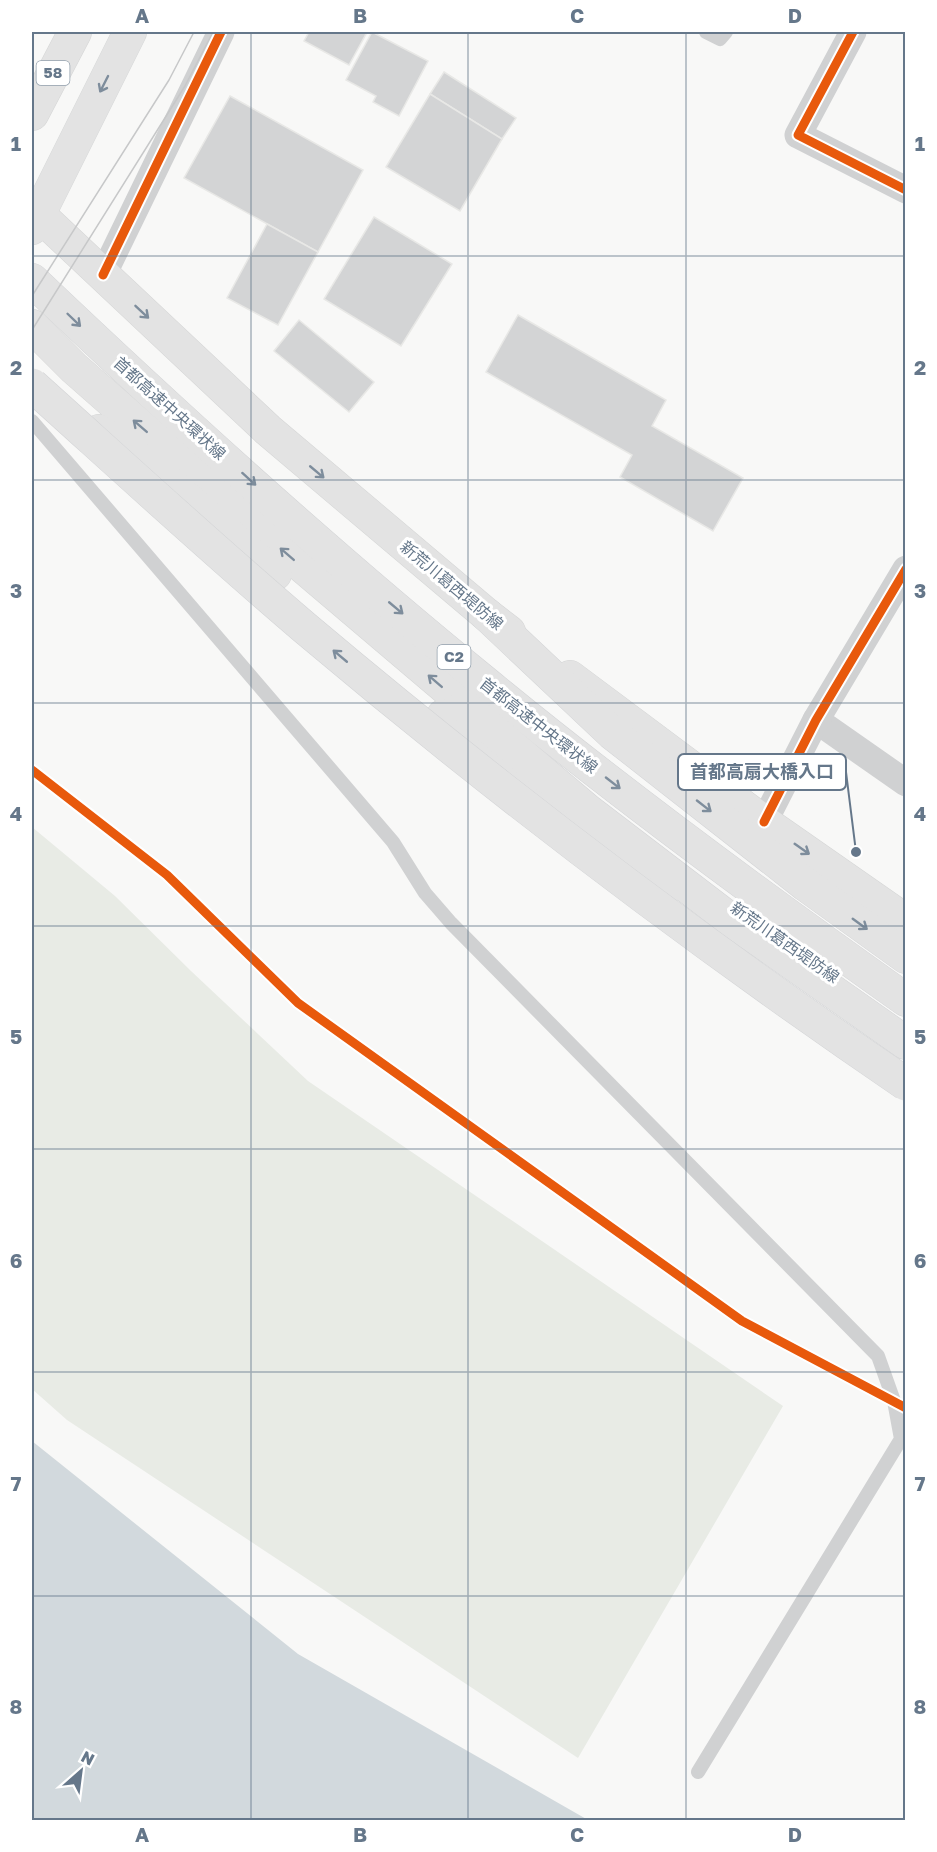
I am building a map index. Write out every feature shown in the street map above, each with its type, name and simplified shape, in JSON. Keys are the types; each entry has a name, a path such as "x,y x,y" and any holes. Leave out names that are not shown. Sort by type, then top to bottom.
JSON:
{"main road":[{"name":"58","path":"32,114 75,32"},
{"path":"34,217 130,32"},
{"name":"新荒川葛西堤防線","path":"34,217 104,275 268,430 487,615 764,822 906,921"},
{"name":"首都高速中央環状線","path":"32,280 103,348 356,575 484,682 784,914 906,1000"},
{"name":"新荒川葛西堤防線","path":"32,326 74,368 464,706 616,822 768,931 906,1025"},
{"path":"32,385 304,627 434,734 586,853 906,1084"},
{"path":"32,402 83,422 113,439 154,470 435,709 575,823 906,1061"},
{"path":"487,615 612,734 806,885 906,957"},
{"path":"464,706 587,810 731,921 906,1043"},
{"path":"575,823 731,921"}],"street":[{"path":"104,275 221,32"},
{"path":"854,32 798,135 906,190"},
{"path":"764,822 816,720 906,568"},
{"path":"816,720 906,783"}],"lane":[{"path":"706,32 720,39 726,32"},
{"path":"32,421 393,842 425,893 451,923 878,1356 894,1401 901,1439 698,1772"}],"shaded area":[{"path":"32,827 115,896 308,1081 783,1406 578,1758 67,1420 32,1389"},
{"path":"32,1441 298,1654 588,1820 32,1820"}],"building":[{"path":"309,32 362,32 366,34 349,65 304,41"},
{"path":"372,32 428,61 399,116 373,102 376,96 346,80"},
{"path":"444,72 516,118 502,139 430,94"},
{"path":"430,94 502,139 460,211 386,167"},
{"path":"230,96 363,170 318,252 184,178"},
{"path":"374,217 452,264 401,346 324,299"},
{"path":"267,224 318,252 278,325 227,298"},
{"path":"518,315 666,400 652,426 743,478 713,531 620,477 632,455 486,372"},
{"path":"299,320 374,382 349,412 274,351"}],"tram line":[{"path":"32,296 169,80 194,32"},
{"path":"32,330 185,86 213,32"}],"cycle path":[{"path":"103,275 221,32"},
{"path":"853,32 798,135 906,190"},
{"path":"764,822 816,720 906,569"},
{"path":"32,770 167,875 298,1003 742,1321 906,1408"}],"place":[{"name":"首都高扇大橋入口","path":"856,852"}]}
